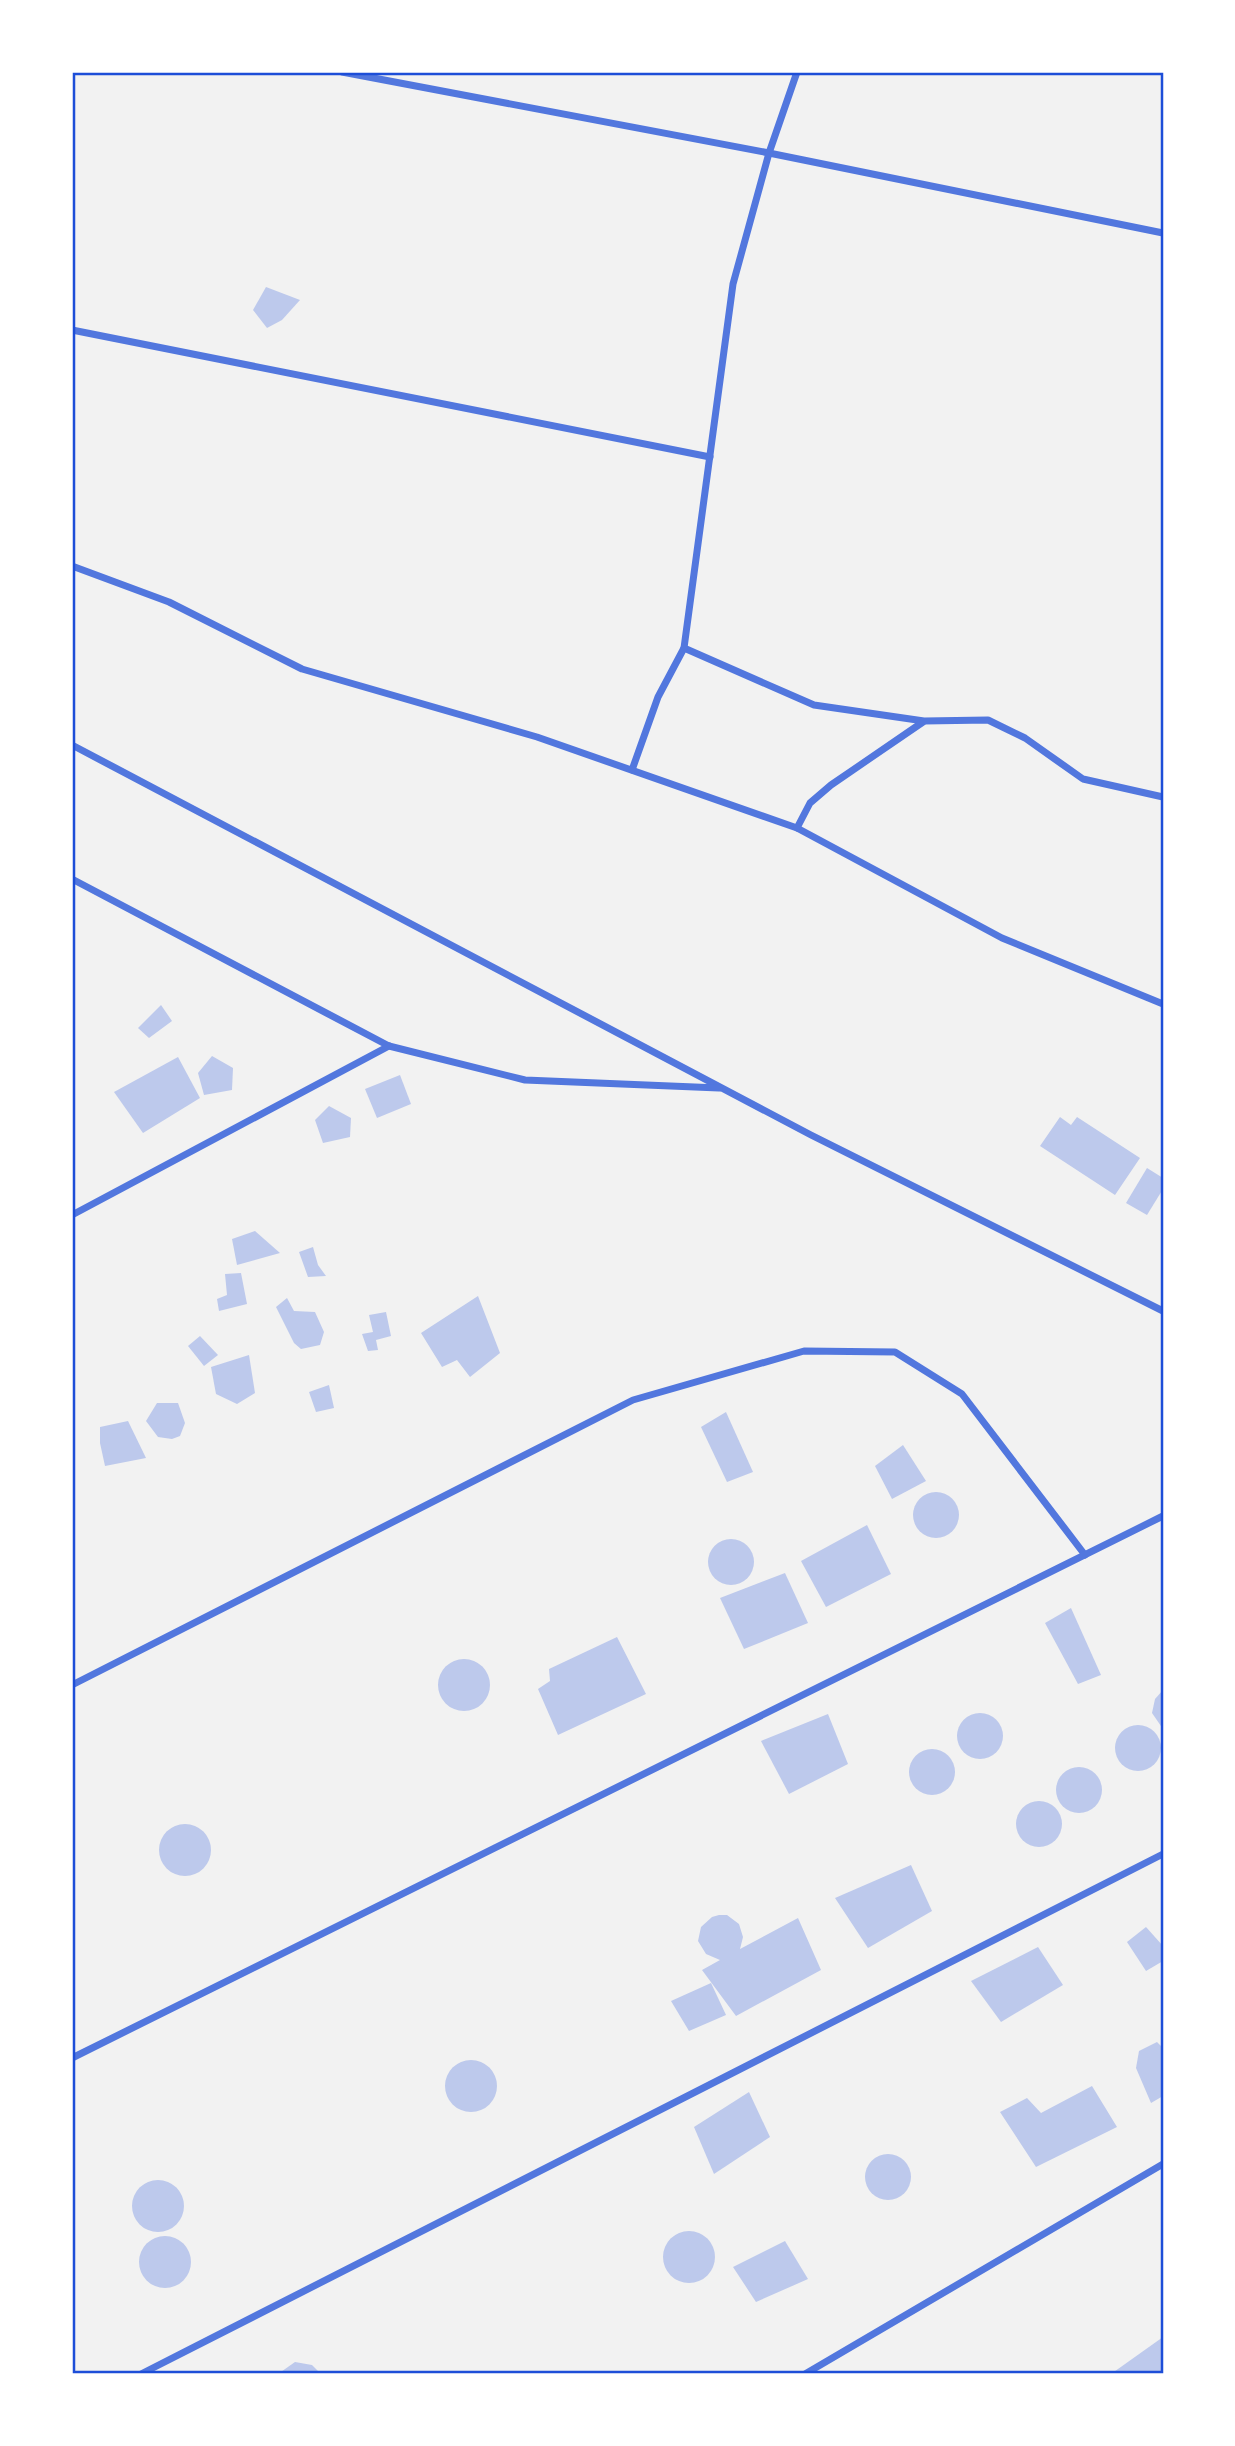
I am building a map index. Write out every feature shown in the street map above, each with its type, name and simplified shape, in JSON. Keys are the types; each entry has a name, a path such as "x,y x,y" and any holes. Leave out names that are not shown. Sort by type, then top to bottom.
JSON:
{"street":[{"path":"342,72 769,153 1163,233"},
{"path":"632,770 658,697 684,648 733,284 769,153 797,72"},
{"path":"72,330 710,457"},
{"path":"72,566 169,602 302,669 537,737 797,828 1002,939 1163,1004"},
{"path":"684,648 814,705 924,722 988,720 1025,738 1083,779 1163,797"},
{"path":"797,828 810,803 831,785 924,722"},
{"path":"72,745 723,1088 1163,1311"},
{"path":"72,879 389,1046 525,1080 723,1088"},
{"path":"72,1215 389,1046"},
{"path":"72,1685 633,1400 804,1351 895,1352 962,1394 1085,1555"},
{"path":"72,2058 1163,1516"},
{"path":"141,2374 1163,1854"},
{"path":"805,2374 1163,2164"}],"building":[{"path":"266,287 300,300 282,320 267,328 253,310"},
{"path":"161,1005 172,1021 149,1038 138,1028"},
{"path":"212,1056 233,1068 232,1090 204,1095 198,1073"},
{"path":"178,1057 200,1098 143,1133 114,1092"},
{"path":"400,1075 411,1104 377,1118 365,1089"},
{"path":"329,1106 351,1118 350,1137 323,1143 315,1120"},
{"path":"1060,1117 1071,1125 1077,1117 1140,1158 1115,1195 1040,1146"},
{"path":"1147,1168 1163,1178 1163,1189 1147,1215 1126,1203"},
{"path":"255,1231 280,1253 237,1265 232,1239"},
{"path":"313,1247 318,1265 326,1276 308,1277 299,1252"},
{"path":"241,1273 247,1304 219,1311 217,1299 227,1295 225,1274"},
{"path":"478,1296 500,1353 470,1377 457,1360 442,1367 421,1333"},
{"path":"287,1298 294,1311 315,1312 324,1332 320,1345 301,1349 294,1343 276,1307"},
{"path":"386,1312 391,1336 376,1340 378,1350 368,1351 362,1334 373,1332 369,1315"},
{"path":"200,1336 218,1355 204,1366 188,1346"},
{"path":"249,1355 255,1393 237,1404 216,1394 211,1367"},
{"path":"329,1385 334,1408 316,1412 309,1392"},
{"path":"157,1403 178,1403 185,1423 180,1436 172,1439 158,1437 146,1421"},
{"path":"726,1412 753,1472 727,1482 701,1427"},
{"path":"128,1421 146,1458 105,1466 100,1427"},
{"path":"903,1445 926,1481 892,1499 875,1466"},
{"path":"936,1492 952,1499 959,1515 952,1531 936,1538 920,1531 913,1515 920,1499"},
{"path":"867,1525 891,1574 826,1607 801,1561"},
{"path":"731,1539 747,1546 754,1562 747,1578 731,1585 715,1578 708,1562 715,1546"},
{"path":"785,1573 808,1623 744,1649 720,1598"},
{"path":"1071,1608 1101,1675 1078,1684 1045,1623"},
{"path":"617,1637 646,1694 558,1735 538,1689 550,1681 549,1669"},
{"path":"464,1659 474,1661 482,1667 488,1675 488,1695 482,1703 474,1709 464,1711 454,1709 446,1703 440,1695 438,1685 440,1675 446,1667 454,1661"},
{"path":"1163,1690 1163,1729 1152,1713 1155,1699"},
{"path":"980,1713 996,1720 1003,1736 996,1752 980,1759 964,1752 957,1736 964,1720"},
{"path":"828,1714 848,1764 789,1794 761,1741"},
{"path":"1138,1725 1154,1732 1161,1748 1154,1764 1138,1771 1122,1764 1115,1748 1122,1732"},
{"path":"932,1749 948,1756 955,1772 948,1788 932,1795 916,1788 909,1772 916,1756"},
{"path":"1079,1767 1095,1774 1102,1790 1095,1806 1079,1813 1063,1806 1056,1790 1063,1774"},
{"path":"1039,1801 1055,1808 1062,1824 1055,1840 1039,1847 1023,1840 1016,1824 1023,1808"},
{"path":"185,1824 195,1826 203,1832 209,1840 209,1860 203,1868 195,1874 185,1876 175,1874 167,1868 161,1860 159,1850 161,1840 167,1832 175,1826"},
{"path":"911,1865 932,1911 868,1948 835,1898"},
{"path":"727,1915 739,1924 743,1937 740,1949 798,1918 821,1970 736,2016 702,1970 720,1960 706,1954 698,1941 701,1927 712,1917"},
{"path":"1146,1927 1163,1946 1163,1961 1146,1971 1127,1942"},
{"path":"1038,1947 1063,1985 1001,2022 971,1981"},
{"path":"711,1983 726,2015 689,2031 671,2001"},
{"path":"1157,2042 1163,2048 1163,2096 1151,2103 1136,2068 1139,2051"},
{"path":"471,2060 481,2062 489,2068 495,2076 495,2096 489,2104 481,2110 471,2112 461,2110 453,2104 447,2096 445,2086 447,2076 453,2068 461,2062"},
{"path":"1092,2086 1117,2127 1036,2167 1000,2112 1027,2098 1041,2113"},
{"path":"749,2092 770,2137 714,2174 694,2127"},
{"path":"888,2154 904,2161 911,2177 904,2193 888,2200 872,2193 865,2177 872,2161"},
{"path":"158,2180 168,2182 176,2188 182,2196 182,2216 176,2224 168,2230 158,2232 148,2230 140,2224 134,2216 132,2206 134,2196 140,2188 148,2182"},
{"path":"689,2231 699,2233 707,2239 713,2247 713,2267 707,2275 699,2281 689,2283 679,2281 671,2275 665,2267 663,2257 665,2247 671,2239 679,2233"},
{"path":"165,2236 175,2238 183,2244 189,2252 189,2272 183,2280 175,2286 165,2288 155,2286 147,2280 141,2272 139,2262 141,2252 147,2244 155,2238"},
{"path":"785,2241 808,2279 756,2302 733,2267"},
{"path":"1163,2337 1163,2374 1111,2374"},
{"path":"295,2362 312,2365 321,2374 278,2374"}]}
